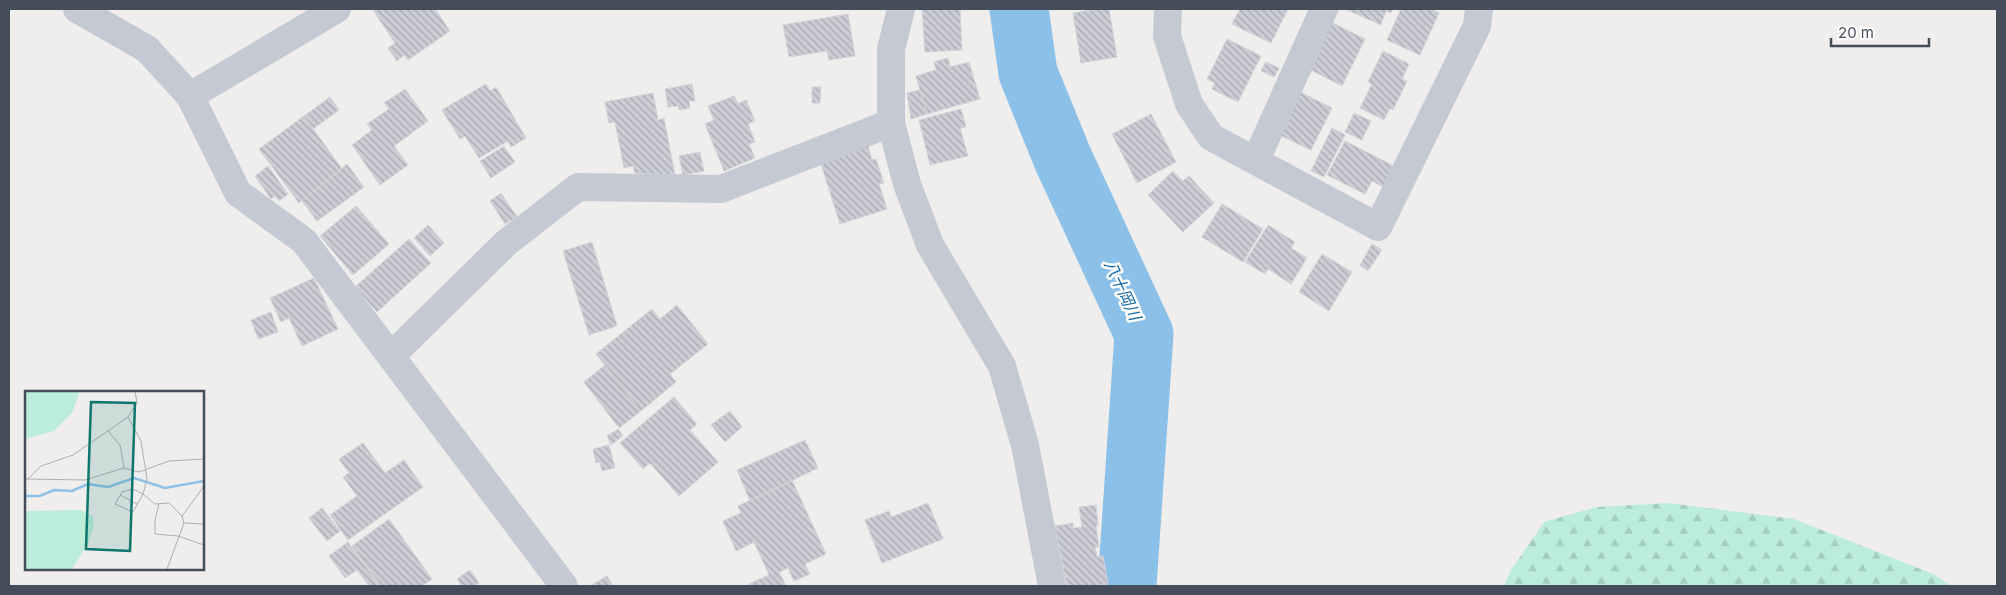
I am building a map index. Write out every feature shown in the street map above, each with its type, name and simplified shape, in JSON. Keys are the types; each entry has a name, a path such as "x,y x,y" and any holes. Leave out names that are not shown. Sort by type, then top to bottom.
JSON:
{"street":[{"path":"77,9 147,49 190,96 238,193 304,241 564,586"},
{"path":"190,96 337,9"},
{"path":"901,9 891,49 891,123 907,184 930,245 1002,366 1025,445 1052,586"},
{"path":"1168,9 1167,36 1189,104 1211,137 1378,227 1477,26 1479,9"},
{"path":"1256,160 1324,9"},
{"path":"391,356 506,243 578,186 721,189 891,123"}],"green space":[{"path":"1669,503 1794,519 1933,574 1952,586 1504,586 1511,570 1544,522 1597,507"}],"building":[{"path":"435,9 450,31 408,60 404,55 397,61 388,48 395,43 373,10"},
{"path":"922,9 960,9 962,50 925,52"},
{"path":"1109,9 1117,57 1081,63 1073,13"},
{"path":"1240,9 1288,9 1271,43 1232,24"},
{"path":"1345,9 1393,9 1391,13 1386,11 1381,25"},
{"path":"1401,9 1430,9 1439,13 1420,55 1387,40"},
{"path":"848,14 855,56 829,60 827,51 789,57 783,25"},
{"path":"1331,22 1365,39 1342,86 1307,68"},
{"path":"1227,39 1261,56 1238,102 1212,89 1215,83 1207,79"},
{"path":"1383,51 1409,64 1402,79 1407,81 1393,110 1390,108 1384,120 1360,108 1372,84 1368,82"},
{"path":"948,58 950,67 969,62 980,99 927,114 916,76 936,70 934,62"},
{"path":"1266,62 1279,68 1274,77 1261,71"},
{"path":"486,84 490,91 496,87 526,138 511,147 508,141 479,158 465,136 460,139 442,110"},
{"path":"692,84 695,101 689,101 690,108 679,110 678,106 668,107 665,89"},
{"path":"812,87 821,87 820,103 812,103"},
{"path":"405,89 428,121 394,146 408,165 380,185 352,145 372,130 367,124 389,109 384,103"},
{"path":"920,90 927,114 911,119 907,93"},
{"path":"1298,91 1332,108 1311,150 1277,134"},
{"path":"653,93 658,120 664,118 675,175 635,173 633,166 624,168 615,122 609,123 605,102"},
{"path":"734,96 738,104 746,100 755,121 748,124 755,142 749,144 755,158 724,171 705,124 714,120 708,106"},
{"path":"330,97 339,110 313,129 304,116"},
{"path":"961,109 966,127 960,128 968,156 930,165 919,120"},
{"path":"1354,113 1371,121 1362,140 1345,132"},
{"path":"1151,114 1176,162 1137,183 1112,134"},
{"path":"304,116 342,169 299,203 259,149"},
{"path":"1332,128 1345,135 1324,177 1311,171"},
{"path":"1345,141 1394,166 1383,187 1372,181 1365,194 1327,175"},
{"path":"868,145 872,160 876,159 884,183 879,184 887,209 840,224 820,161"},
{"path":"504,146 515,162 491,178 480,161"},
{"path":"700,152 704,171 683,175 679,156"},
{"path":"347,164 364,187 317,221 302,201"},
{"path":"268,166 288,194 279,201 275,196 271,199 255,176"},
{"path":"1173,171 1183,181 1189,176 1214,203 1183,232 1148,195"},
{"path":"501,193 517,217 505,224 490,201"},
{"path":"1222,204 1263,229 1243,262 1202,237"},
{"path":"356,206 389,244 353,275 320,236"},
{"path":"428,225 444,243 430,256 414,238"},
{"path":"1268,225 1295,242 1291,248 1307,258 1291,284 1268,269 1265,274 1245,262"},
{"path":"409,239 431,263 377,312 355,287"},
{"path":"592,242 617,326 589,335 563,251"},
{"path":"1372,244 1382,250 1368,271 1360,265"},
{"path":"1322,254 1352,272 1329,311 1299,292"},
{"path":"314,278 338,329 302,346 289,318 281,322 270,298"},
{"path":"677,305 708,344 670,374 676,382 641,411 596,354 652,309 660,319"},
{"path":"271,312 278,332 258,339 251,320"},
{"path":"605,365 641,411 619,428 584,382"},
{"path":"674,397 697,424 690,430 718,462 679,496 650,463 643,469 620,443"},
{"path":"730,411 742,427 725,442 711,425"},
{"path":"618,429 623,436 611,445 607,436"},
{"path":"805,440 818,468 750,501 737,470"},
{"path":"363,443 385,473 404,460 423,487 348,540 330,515 357,496 343,477 349,473 339,459"},
{"path":"609,445 615,468 602,471 600,462 596,463 593,449"},
{"path":"792,480 826,554 805,564 810,574 794,581 788,568 779,572 786,586 750,586 749,584 769,575 754,542 736,551 723,521 741,513 738,506"},
{"path":"928,503 943,539 882,563 865,520 889,511 891,517"},
{"path":"1096,505 1099,547 1095,547 1097,557 1103,556 1108,584 1067,586 1055,526 1073,523 1073,528 1082,527 1079,507"},
{"path":"322,508 340,531 327,541 309,518"},
{"path":"389,519 432,579 422,586 381,586 352,546"},
{"path":"348,542 380,586 369,586 357,570 345,578 329,556"},
{"path":"470,570 479,583 474,586 462,586 457,579"},
{"path":"607,576 613,586 590,586"}],"waterway":[{"name":"八十岡川","path":"1019,9 1028,73 1063,159 1144,334 1127,586"}]}
